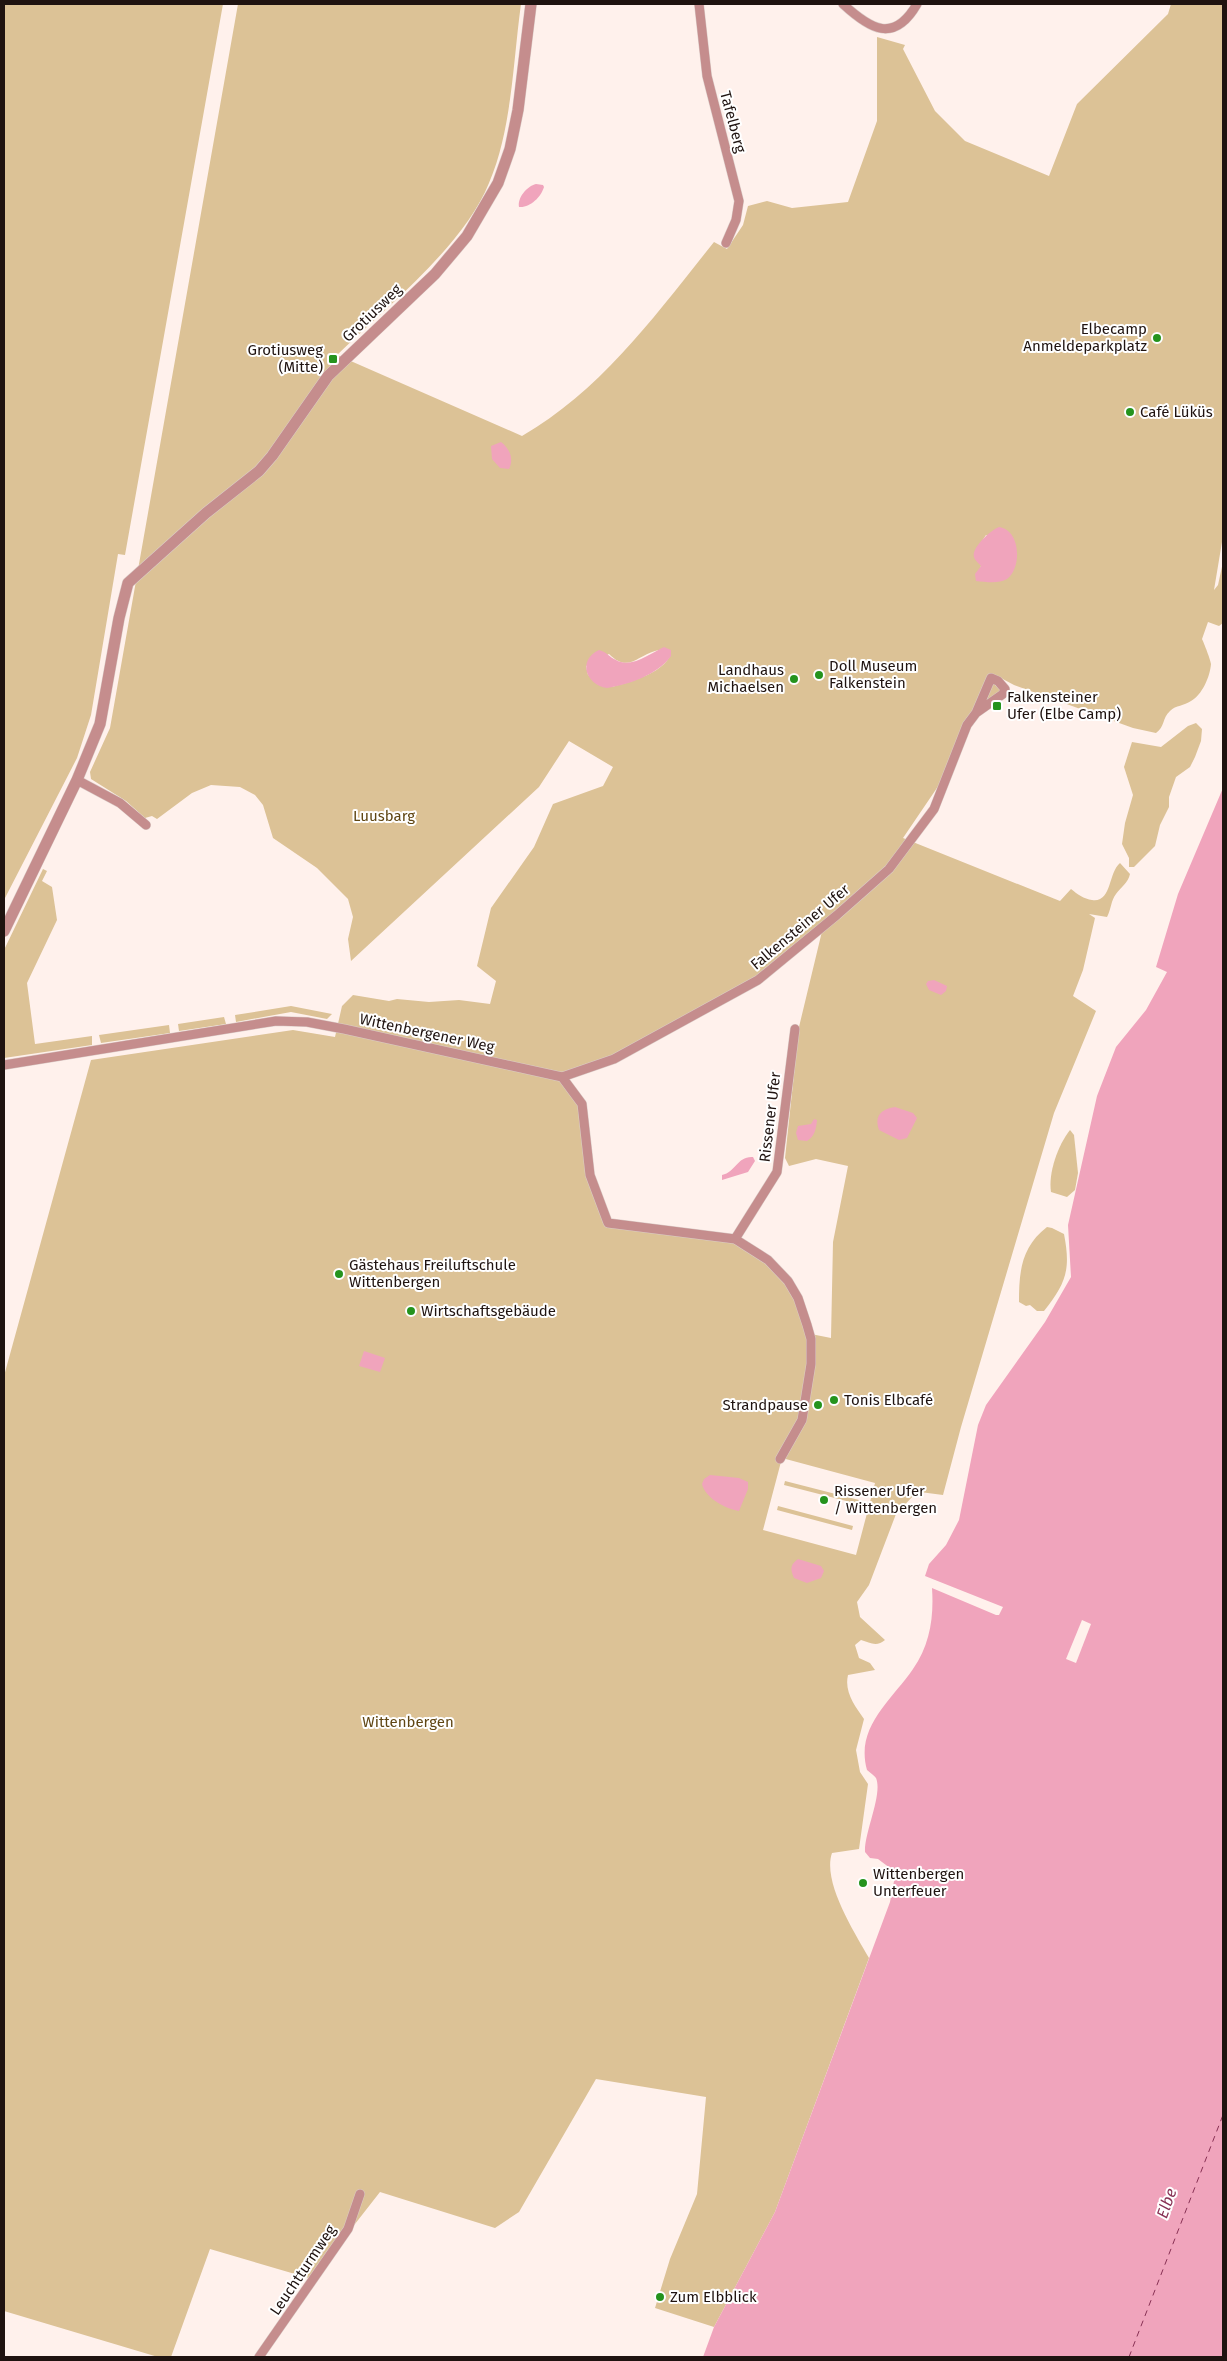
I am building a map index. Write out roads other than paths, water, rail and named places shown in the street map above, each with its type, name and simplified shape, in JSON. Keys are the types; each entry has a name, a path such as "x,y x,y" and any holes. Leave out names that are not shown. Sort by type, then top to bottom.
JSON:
{"street":[{"name":"Grotiusweg","path":"77,780 100,724 128,583 206,513 259,470 272,456 328,376 435,274 467,236 498,183 510,149 518,110 531,4"},
{"name":"Tafelberg","path":"699,4 707,76 739,201 736,220 726,243"},
{"path":"843,4 868,25 884,29 893,28 906,20 917,4"},
{"name":"Falkensteiner Ufer","path":"562,1077 614,1059 758,980 837,915 893,864 934,809 953,758 968,725 976,713"},
{"path":"4,931 77,780 120,803 146,825"},
{"name":"Wittenbergener Weg","path":"4,1065 276,1021 307,1022 344,1029 562,1077"},
{"name":"Rissener Ufer","path":"735,1238 776,1172 795,1030"},
{"path":"562,1077 582,1104 590,1175 608,1223 612,1225 735,1238 768,1260 783,1274 798,1298 810,1339 810,1374 805,1408 798,1430 780,1459"},
{"name":"Leuchtturmweg","path":"259,2357 348,2230 360,2194"}],"water":[{"path":"536,184 543,185 544,187 540,194 531,204 519,207 523,193 529,187"},
{"path":"501,442 510,454 511,462 509,469 500,468 492,459 491,446"},
{"path":"999,527 1012,535 1015,542 1017,559 1015,567 1012,574 1004,581 976,581 975,574 981,566 975,560 974,553 978,544"},
{"path":"664,647 671,650 671,656 665,663 642,678 625,684 607,688 600,686 589,677 587,672 588,660 592,654 599,650 616,660 628,663 641,659"},
{"name":"Elbe","path":"1223,788 1223,2357 703,2357 714,2327 775,2212 890,1902 895,1876 894,1871 878,1859 870,1858 865,1852 865,1844 877,1794 876,1778 867,1770 865,1755 866,1741 870,1728 877,1715 919,1660 930,1630 932,1588 996,1615 999,1615 1003,1607 925,1576 929,1564 946,1545 959,1520 978,1425 986,1405 1045,1322 1071,1277 1068,1225 1097,1096 1116,1047 1146,1010 1167,972 1156,967 1178,894"},
{"path":"934,980 947,986 946,991 941,995 929,990 926,984 928,981"},
{"path":"895,1107 913,1113 917,1118 907,1138 899,1140 879,1130 877,1121 882,1111"},
{"path":"814,1119 817,1120 817,1123 812,1137 807,1141 798,1140 796,1133 798,1126 811,1124"},
{"path":"753,1157 755,1161 748,1172 722,1180 722,1175 730,1171 740,1161"},
{"path":"364,1351 385,1358 380,1372 359,1366"},
{"path":"710,1475 739,1478 748,1482 748,1489 739,1511 722,1505 707,1494 702,1484 704,1479"},
{"path":"798,1559 821,1566 824,1571 821,1578 807,1583 794,1578 791,1567"}],"place":[{"name":"Elbecamp Anmeldeparkplatz","path":"1157,338"},
{"name":"Grotiusweg (Mitte)","path":"333,359"},
{"name":"Café Lüküs","path":"1130,412"},
{"name":"Doll Museum Falkenstein","path":"819,675"},
{"name":"Landhaus Michaelsen","path":"794,679"},
{"name":"Falkensteiner Ufer (Elbe Camp)","path":"997,706"},
{"name":"Gästehaus Freiluftschule Wittenbergen","path":"339,1274"},
{"name":"Wirtschaftsgebäude","path":"411,1311"},
{"name":"Tonis Elbcafé","path":"834,1400"},
{"name":"Strandpause","path":"818,1405"},
{"name":"Rissener Ufer / Wittenbergen","path":"824,1500"},
{"name":"Wittenbergen Unterfeuer","path":"863,1883"},
{"name":"Zum Elbblick","path":"660,2297"}],"park label":[{"name":"Luusbarg","path":"384,816"},
{"name":"Wittenbergen","path":"408,1722"}]}
